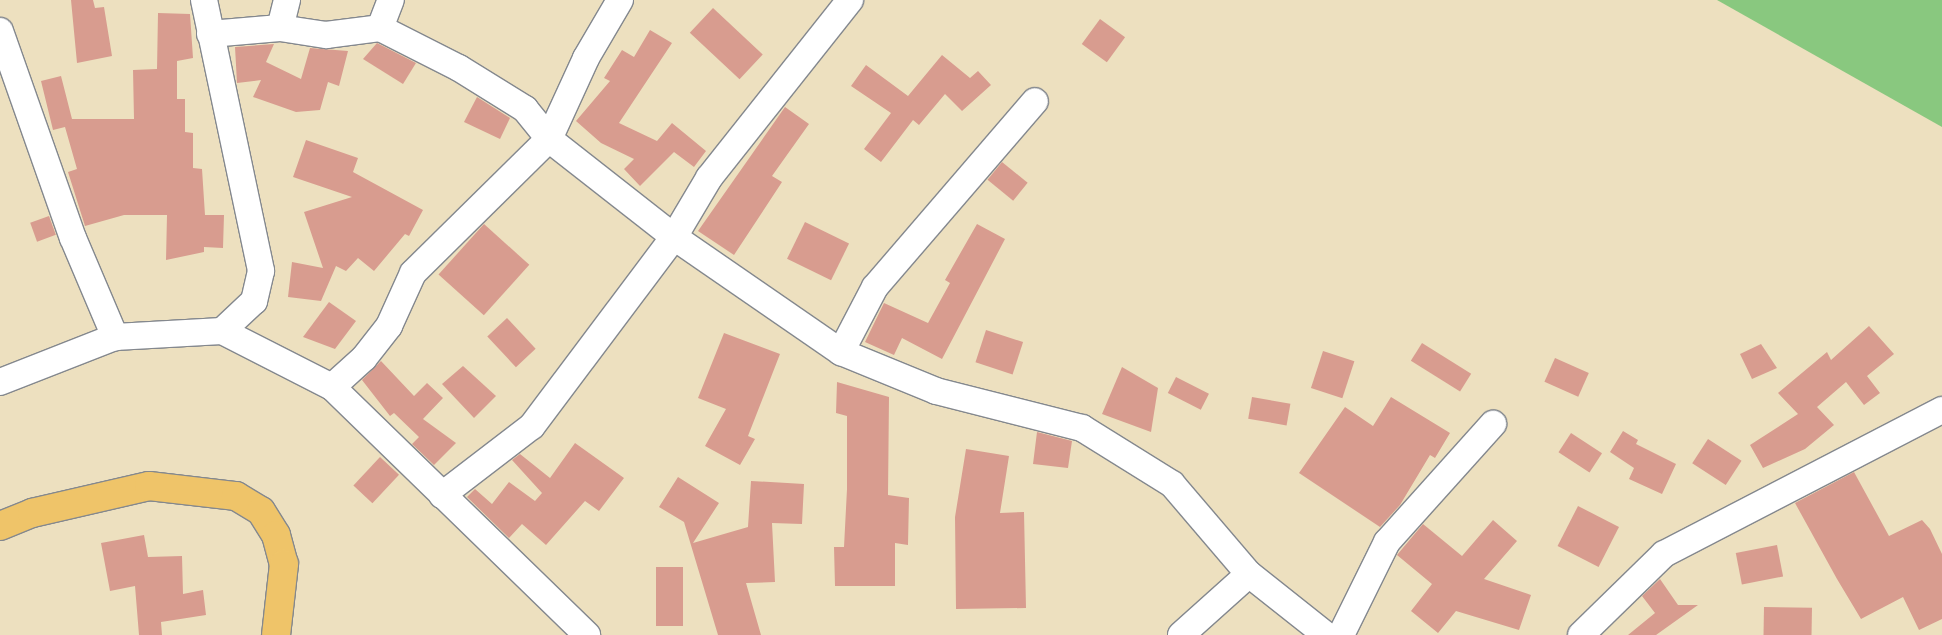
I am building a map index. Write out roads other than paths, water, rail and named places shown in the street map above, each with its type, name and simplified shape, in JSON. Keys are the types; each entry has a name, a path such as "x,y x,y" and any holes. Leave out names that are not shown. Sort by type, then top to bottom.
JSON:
{"main road":[{"path":"0,526 32,513 149,486 236,496 261,511 276,534 284,564 276,635"}],"street":[{"path":"204,0 261,271 254,301 222,331"},
{"path":"280,28 287,0"},
{"path":"380,28 391,0"},
{"path":"332,388 364,358 388,326 413,273 549,139 586,58 620,0"},
{"path":"442,495 532,426 674,237 709,178 850,0"},
{"path":"210,34 280,28 326,35 380,28 525,109 549,139 674,237 841,352 936,391 1082,428 1172,484 1249,574 1326,635"},
{"path":"0,31 73,238 115,338"},
{"path":"841,352 875,287 1035,101"},
{"path":"0,382 115,338 222,331 332,388 587,635"},
{"path":"1580,635 1664,554 1942,410"},
{"path":"1342,635 1387,542 1493,424"},
{"path":"1181,635 1249,574"}]}
